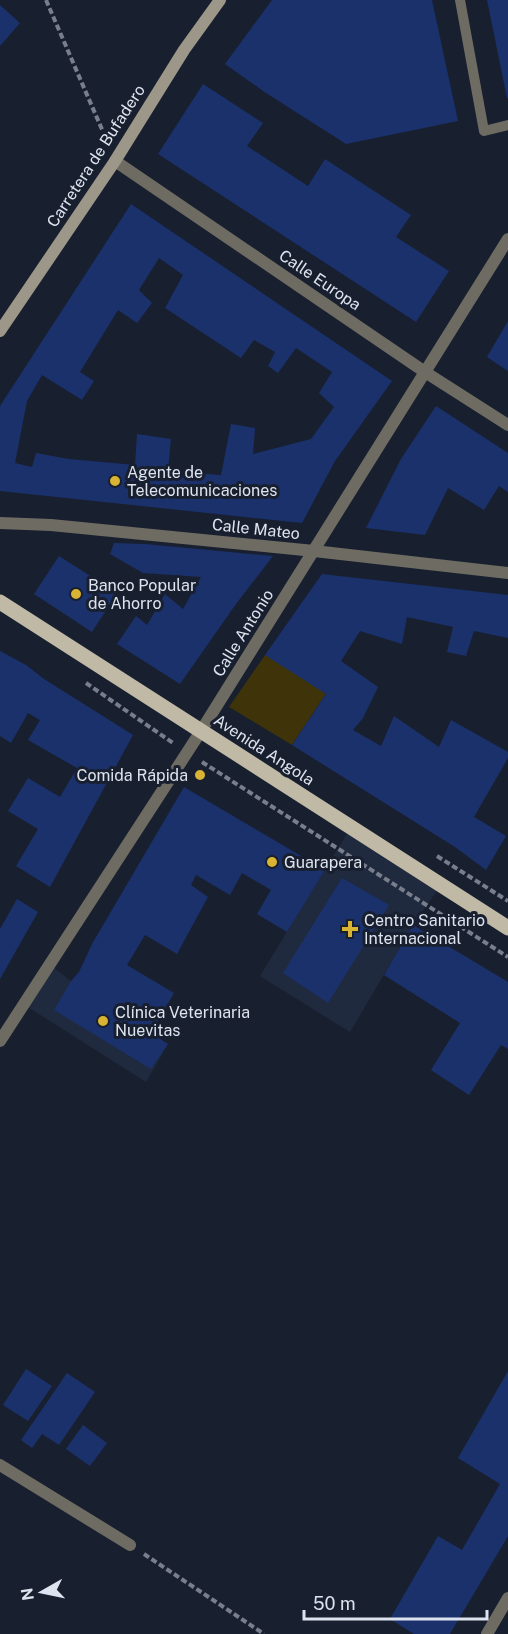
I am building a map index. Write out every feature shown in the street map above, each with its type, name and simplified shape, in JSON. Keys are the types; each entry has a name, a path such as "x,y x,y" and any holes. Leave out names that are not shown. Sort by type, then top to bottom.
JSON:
{"main road":[{"name":"Carretera de Bufadero","path":"0,331 115,161 184,50 220,0"},
{"name":"Avenida Angola","path":"0,602 508,928"}],"street":[{"name":"Calle Europa","path":"115,161 425,372 508,425"},
{"name":"Calle Antonio","path":"0,1041 201,731 508,239"},
{"name":"Calle Mateo","path":"0,524 51,525 508,573"},
{"path":"0,1465 130,1545"},
{"path":"487,1634 508,1598"}],"lane":[{"path":"460,0 484,131 508,125"}],"path":[{"path":"46,0 115,161"},
{"path":"79,679 187,753 508,957"},
{"path":"130,1545 264,1634"}],"shaded area":[{"path":"265,655 327,692 292,745 229,707"},
{"name":"Centro Sanitario Internacional","path":"351,827 441,885 413,925 350,1032 260,976"},
{"path":"49,964 71,981 168,1044 146,1082 23,1004"}],"building":[{"path":"272,0 432,0 458,121 346,144 266,93 225,64"},
{"path":"487,0 508,0 508,98 507,98"},
{"path":"0,5 20,23 0,46"},
{"path":"203,84 263,123 247,146 308,186 325,159 411,215 396,237 449,271 416,322 158,154"},
{"path":"131,204 392,381 335,461 302,523 0,491 0,406","holes":["159,258 183,275 165,308 241,358 254,340 275,352 268,366 278,373 296,348 332,372 319,393 334,407 311,439 253,454 255,428 231,424 221,475 168,471 171,439 137,434 135,465 69,459 36,453 32,467 15,463 27,401 42,375 82,400 94,381 80,372 118,310 137,323 152,303 139,290"]},
{"path":"508,321 508,371 487,357"},
{"path":"436,406 508,453 508,492 499,486 484,510 448,488 425,535 366,528 401,459"},
{"path":"114,543 273,556 180,684 117,644 136,616 147,625 165,594 183,609 201,577 143,573 110,554"},
{"name":"Banco Popular de Ahorro","path":"59,556 117,593 92,632 34,594"},
{"path":"322,574 508,595 508,638 474,631 466,656 447,652 453,627 407,617 402,644 360,631 341,661 378,687 363,718 353,730 381,746 394,716 439,747 451,720 508,752 508,758 474,817 506,836 486,870 455,847 292,745 326,694 265,655"},
{"path":"0,651 26,665 44,679 133,735 50,887 16,866 38,829 8,811 28,778 60,797 77,768 28,740 40,720 28,713 11,743 0,736"},
{"path":"184,787 325,870 287,932 257,914 271,890 242,873 230,895 196,875 191,885 208,897 177,954 145,935 127,965 174,993 151,1033 168,1044 151,1069 54,1010 79,972 92,944"},
{"path":"342,878 389,905 328,1003 283,973"},
{"path":"17,899 38,912 0,979 0,929"},
{"path":"413,925 508,982 508,1049 501,1045 469,1095 431,1070 460,1023 384,975"},
{"path":"26,1369 52,1386 28,1421 3,1405"},
{"path":"508,1371 508,1536 450,1634 414,1634 390,1619 438,1536 462,1550 500,1484 458,1458"},
{"path":"67,1373 95,1392 59,1445 42,1434 32,1448 21,1440"},
{"path":"83,1425 107,1443 90,1466 66,1449"}],"place":[{"name":"Agente de Telecomunicaciones","path":"115,481"},
{"name":"Banco Popular de Ahorro","path":"76,594"},
{"name":"Comida Rápida","path":"200,775"},
{"name":"Guarapera","path":"272,862"},
{"name":"Centro Sanitario Internacional","path":"350,929"},
{"name":"Clínica Veterinaria Nuevitas","path":"103,1021"}]}
